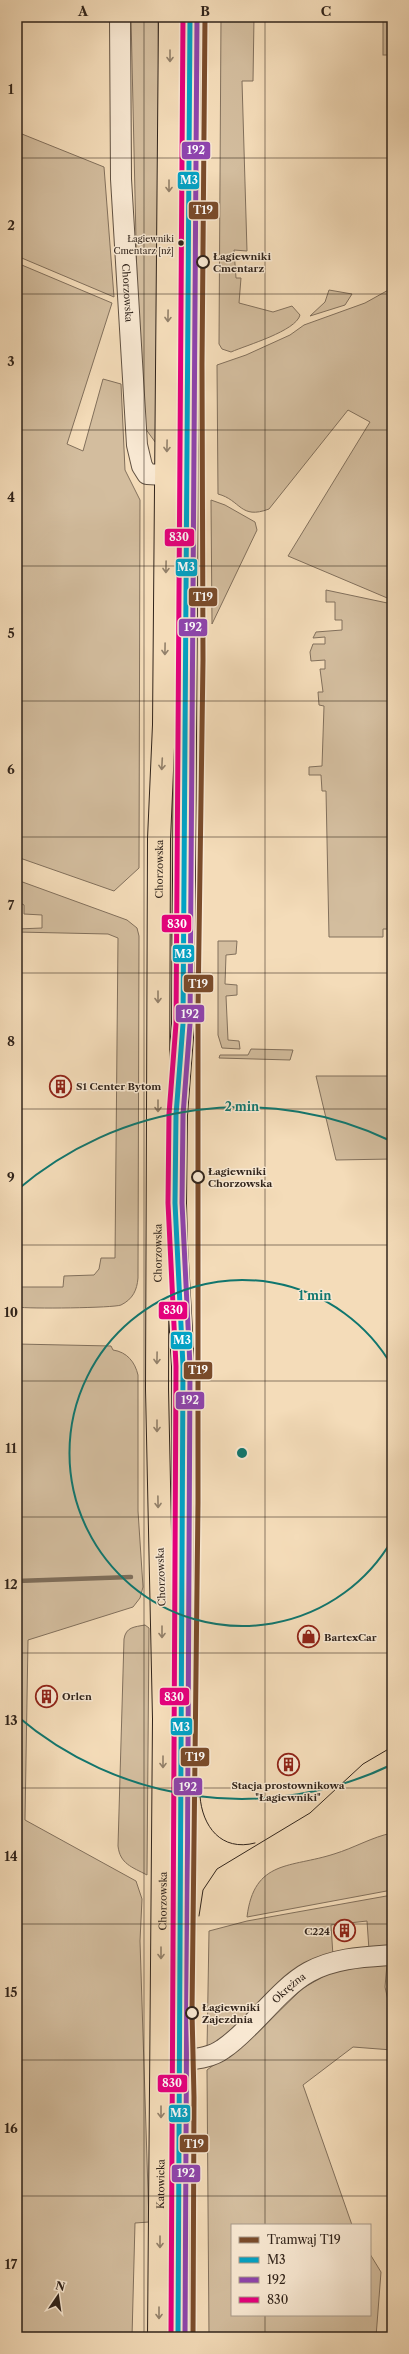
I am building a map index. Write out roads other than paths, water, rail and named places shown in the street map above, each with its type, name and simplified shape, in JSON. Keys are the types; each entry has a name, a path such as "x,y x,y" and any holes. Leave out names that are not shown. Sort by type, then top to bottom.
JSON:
{"main road":[{"name":"Chorzowska","path":"161,2031 164,1719 157,1389 159,839 164,725 167,500 181,479 170,17"},
{"name":"Katowicka","path":"178,2337 183,1366 176,1244 176,1123 183,1024 187,583 181,479 190,17"},
{"name":"Katowicka","path":"159,2337 161,2031"}],"street":[{"name":"Chorzowska","path":"120,17 121,179 137,445 142,466 147,474 181,479"},
{"name":"Okrężna","path":"180,2061 211,2056 223,2049 277,1998 308,1973 339,1960 392,1955"}],"waterway":[{"path":"17,1581 131,1577"}],"tram line":[{"name":"T19","path":"193,2337 194,2097 192,2012 198,1503 198,1008 203,660 202,364 205,17"},
{"path":"199,1916 203,1890 217,1869 310,1813 363,1764 392,1747"},
{"path":"200,1796 202,1807 209,1826 223,1840 232,1844 243,1845 255,1843"}],"place":[{"name":"Łagiewniki Cmentarz [nż]","path":"181,243"},
{"name":"Łagiewniki Cmentarz","path":"203,262"},
{"name":"S1 Center Bytom","path":"61,1086"},
{"name":"Łagiewniki Chorzowska","path":"198,1177"},
{"name":"BartexCar","path":"309,1637"},
{"name":"Orlen","path":"46,1696"},
{"name":"Stacja prostownikowa \"Łagiewniki\"","path":"288,1765"},
{"name":"C224","path":"345,1931"},
{"name":"Łagiewniki Zajezdnia","path":"192,2013"}]}
